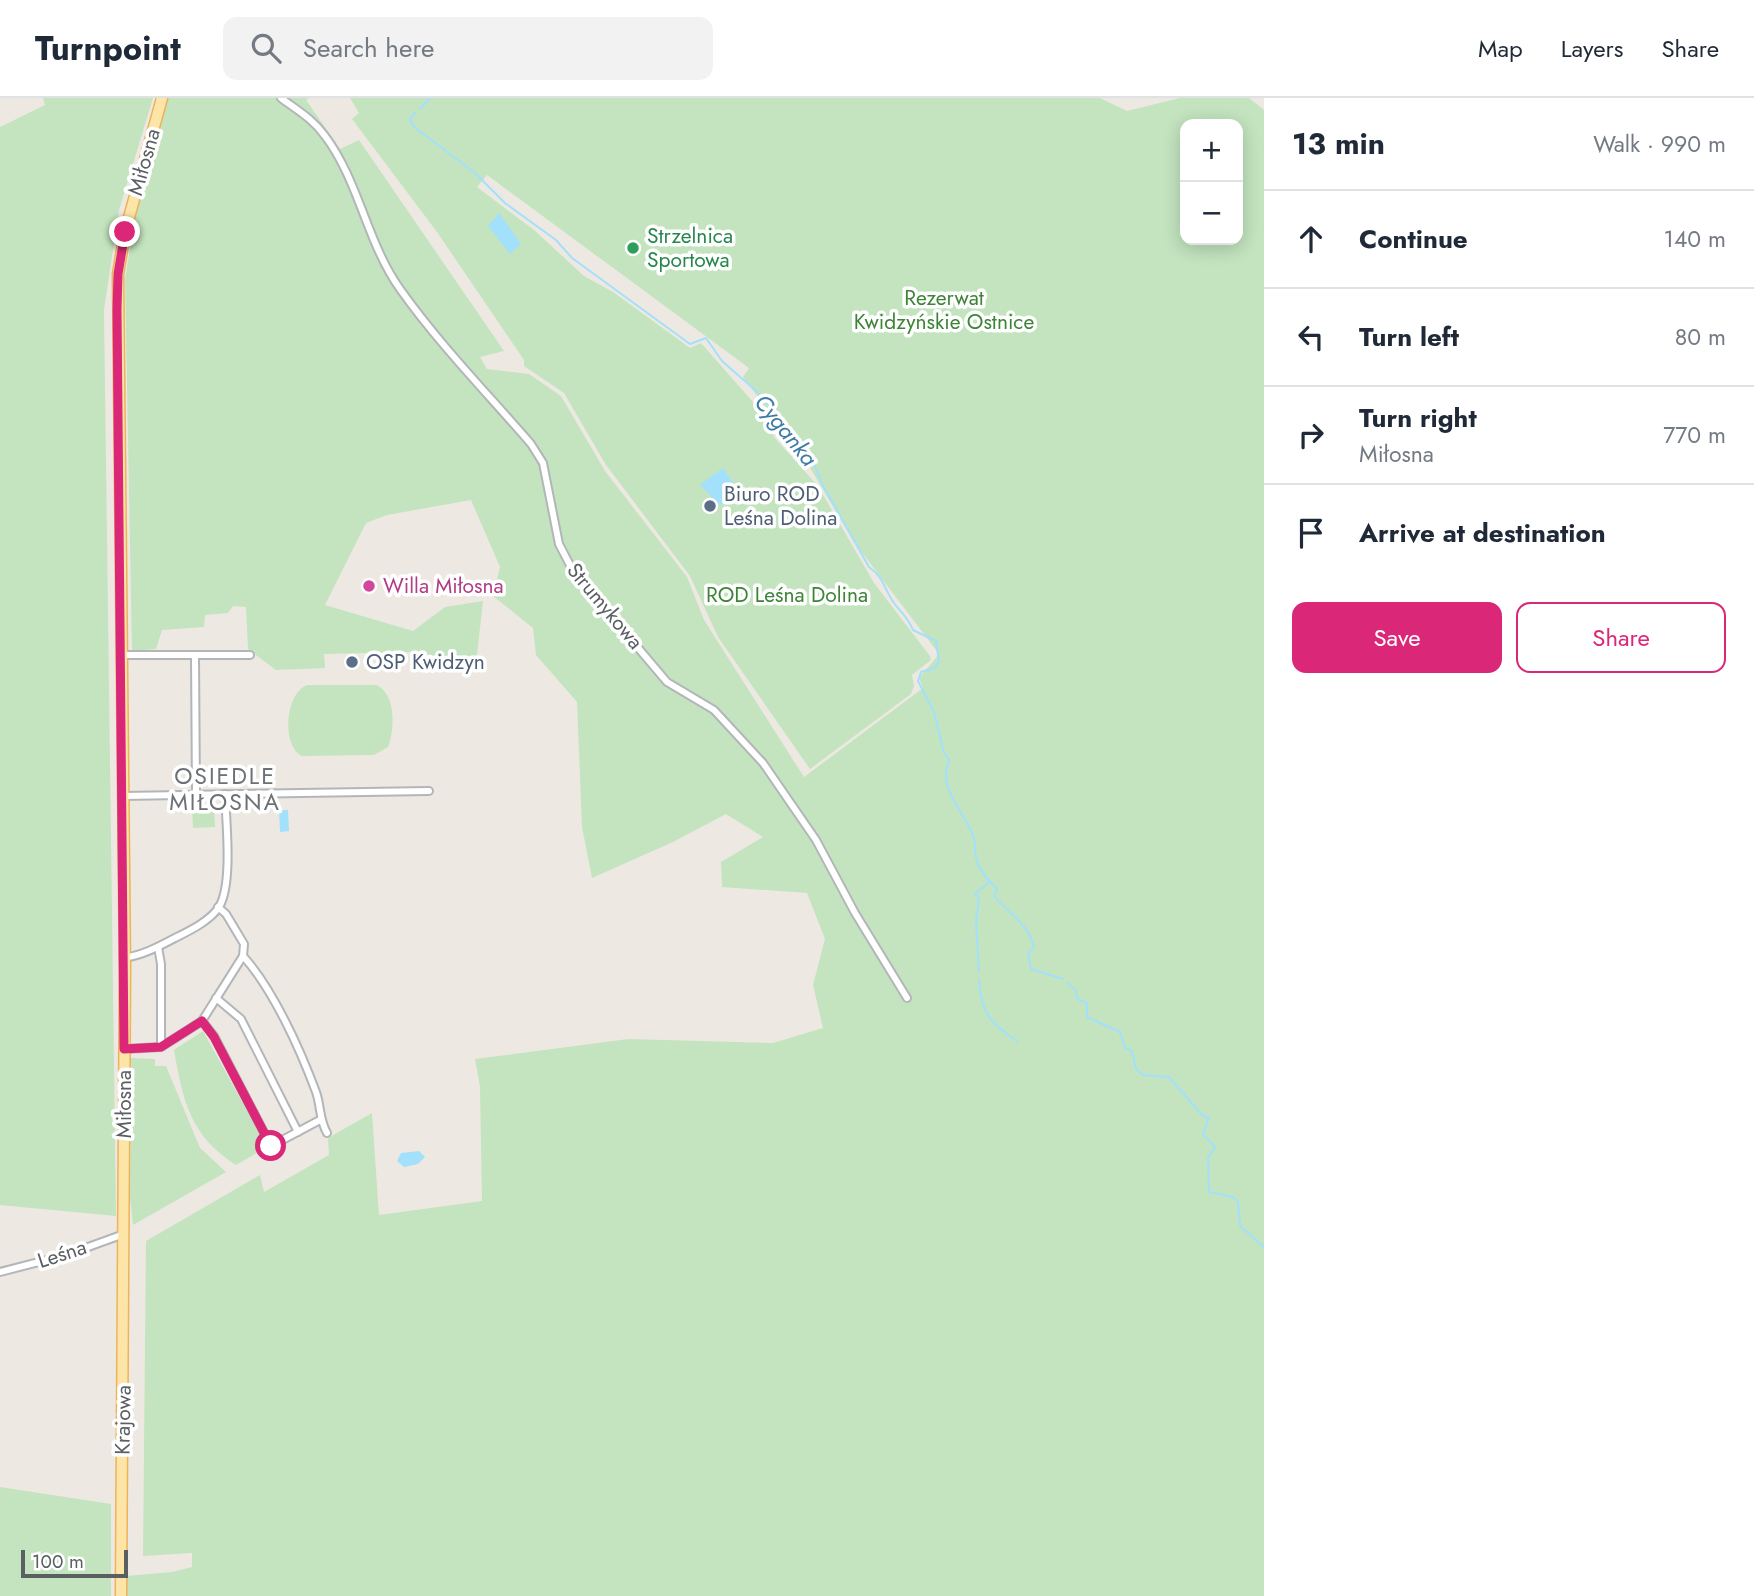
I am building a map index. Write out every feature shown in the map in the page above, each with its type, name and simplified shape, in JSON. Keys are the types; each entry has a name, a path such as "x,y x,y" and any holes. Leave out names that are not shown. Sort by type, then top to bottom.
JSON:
{"main road":[{"name":"Miłosna","path":"124,1239 118,274 125,232 162,98"},
{"name":"Krajowa","path":"121,1596 124,1239"}],"street":[{"name":"Strumykowa","path":"281,98 310,118 326,136 353,186 374,241 399,288 531,444 543,463 559,544 573,571 667,682 682,694 714,710 763,763 816,840 855,912 907,998"},
{"path":"121,655 250,655"},
{"path":"195,656 196,794"},
{"path":"123,796 429,791"},
{"path":"124,958 158,947 195,927 218,907 223,898 225,869 225,794"},
{"path":"124,1049 161,1047 202,1021 243,957 244,944 226,914 218,907"},
{"path":"158,947 161,964 161,1047"},
{"path":"243,957 257,972 302,1060 317,1095 320,1120 327,1133"},
{"path":"216,998 241,1019 298,1132"},
{"path":"202,1021 214,1037 271,1146 320,1120"},
{"name":"Leśna","path":"0,1272 124,1239"}],"green space":[{"path":"43,98 153,98 119,210 104,310 116,1216 0,1205 0,127 45,105"},
{"path":"168,98 309,98 306,100 340,149 359,140 504,351 480,357 487,369 529,374 561,396 605,471 687,577 704,620 804,777 923,688 919,678 939,654 854,542 809,466 743,377 749,368 487,175 477,187 534,230 584,276 613,292 690,348 701,343 753,402 775,438 818,486 874,583 930,656 931,660 912,675 914,686 911,694 810,769 718,637 690,576 606,465 564,393 524,366 524,360 437,232 352,119 359,113 350,98 1100,98 1127,111 1180,98 1249,98 1264,110 1264,1596 126,1596 126,1576 172,1572 192,1567 192,1553 143,1556 146,1241 260,1175 264,1192 329,1155 328,1138 372,1113 379,1215 482,1201 480,1087 475,1059 628,1039 773,1043 823,1028 813,985 825,939 807,893 722,887 721,862 763,837 726,814 673,842 592,878 582,827 577,702 536,655 533,628 493,596 500,567 471,500 387,515 366,523 325,605 413,631 445,607 483,601 476,664 415,652 324,654 325,668 276,670 248,649 246,607 233,606 228,613 205,615 204,627 162,630 156,649 132,651 125,279 135,217"},
{"path":"307,685 376,685 383,689 390,703 393,722 388,747 374,755 302,756 291,742 288,720 294,698"},
{"path":"214,807 215,827 193,828 192,808"},
{"path":"203,1031 267,1147 236,1165 220,1154 199,1129 191,1116 181,1085 174,1050"},
{"path":"131,1058 155,1059 155,1066 166,1066 200,1148 226,1172 133,1225 130,1198"},
{"path":"0,1487 111,1504 111,1596 0,1596"}],"water":[{"path":"499,213 521,244 510,254 488,226"},
{"path":"723,468 739,492 720,505 700,485"},
{"path":"279,810 288,810 289,831 280,832"},
{"path":"419,1151 425,1157 418,1164 404,1167 397,1161 401,1153"}],"waterway":[{"path":"420,109 430,98"},
{"name":"Cyganka","path":"415,113 410,119 414,127 475,173 505,203 556,240 572,258 690,344 706,338 722,361 763,397 795,443 810,454 822,484 869,567 881,579 913,630 936,641 939,662 934,668 921,672 918,681 934,712 944,753 949,760 946,770 949,789 973,835 979,866 997,889 994,896 1023,925 1032,940 1034,948 1028,953 1031,969 1063,979"},
{"path":"979,972 976,921 979,898 975,894 989,882"},
{"path":"979,980 982,1001 989,1017 1017,1041"},
{"name":"Cyganka","path":"1067,983 1076,990 1077,999 1087,1003 1087,1017 1120,1032 1125,1048 1132,1051 1136,1069 1143,1075 1169,1077 1202,1115 1209,1118 1203,1134 1215,1147 1208,1158 1209,1192 1233,1197 1238,1202 1240,1226 1264,1247"}],"place":[{"name":"Strzelnica Sportowa","path":"633,248"},
{"name":"Biuro ROD Leśna Dolina","path":"710,506"},
{"name":"Willa Miłosna","path":"369,586"},
{"name":"OSP Kwidzyn","path":"352,662"}],"district":[{"name":"OSIEDLE MIŁOSNA","path":"225,789"}],"route":[{"path":"125,232 120,253 117,309 124,1049 161,1047 195,1028 202,1021 208,1026 271,1146"}],"park label":[{"name":"Rezerwat Kwidzyńskie Ostnice","path":"944,310"},
{"name":"ROD Leśna Dolina","path":"787,595"}]}
